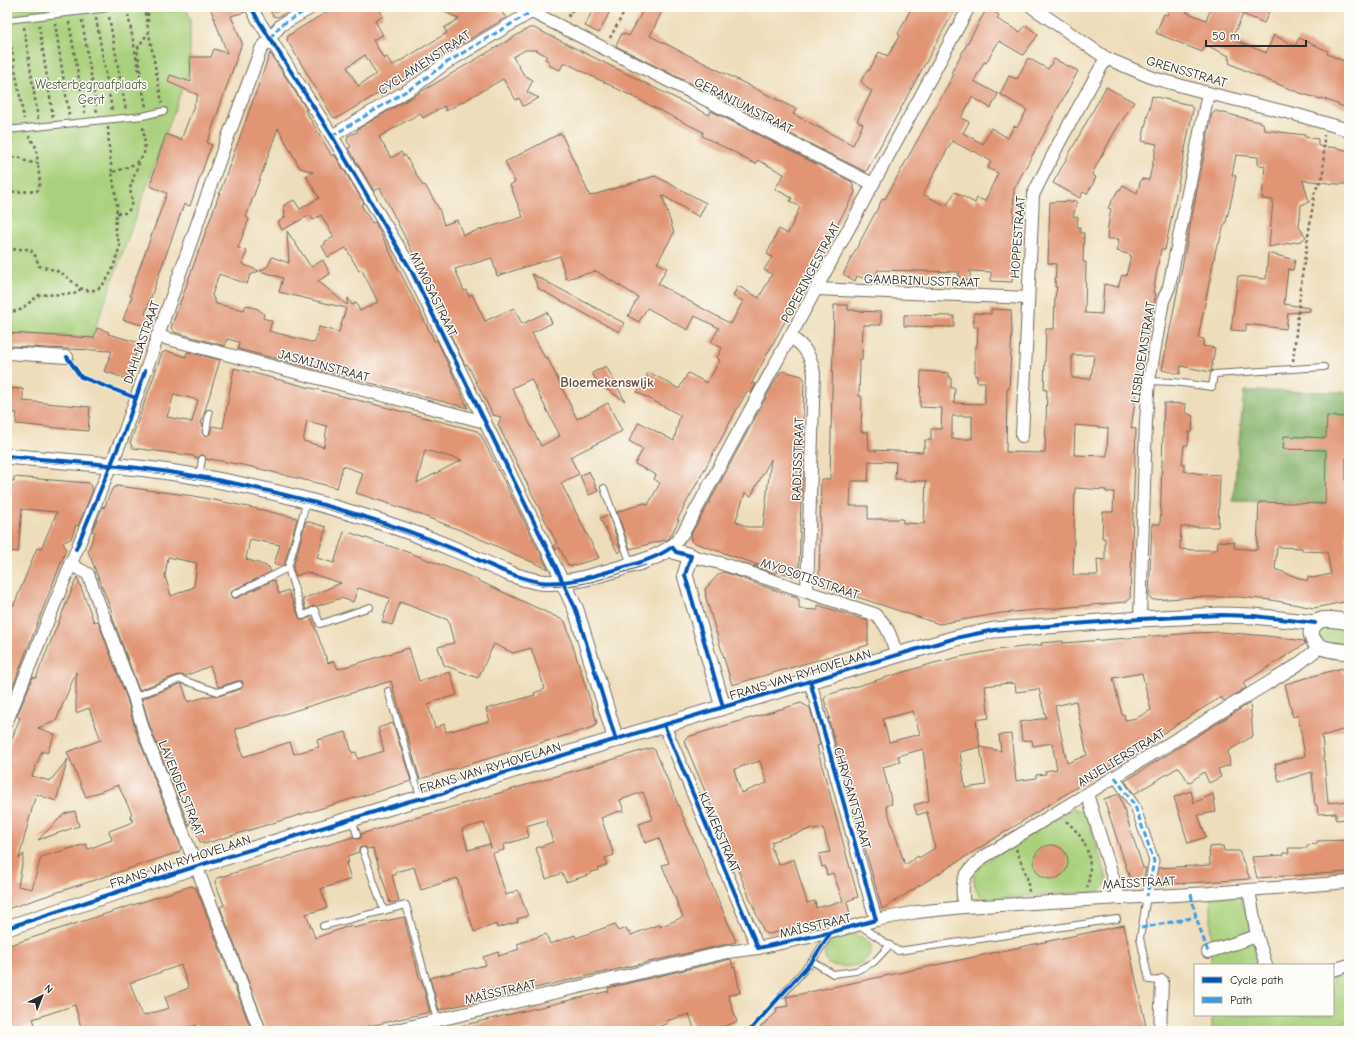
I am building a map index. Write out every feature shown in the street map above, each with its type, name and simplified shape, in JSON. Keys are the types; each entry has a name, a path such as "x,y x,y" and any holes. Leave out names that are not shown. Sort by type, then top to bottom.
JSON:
{"street":[{"name":"MIMOSASTRAAT","path":"251,7 332,136 404,256 563,582"},
{"name":"DAHLIASTRAAT","path":"7,721 124,433 157,336 260,49 281,25 312,7"},
{"name":"POPERINGESTRAAT","path":"672,547 679,540 689,523 969,7"},
{"name":"GRENSSTRAAT","path":"1032,7 1106,58 1153,78 1294,114 1349,132"},
{"name":"GERANIUMSTRAAT","path":"526,9 873,184"},
{"name":"CYCLAMENSTRAAT","path":"332,136 418,84 446,63 526,9"},
{"name":"HOPPESTRAAT","path":"1022,436 1027,298 1033,194 1060,141 1106,58"},
{"name":"LISBLOEMSTRAAT","path":"1140,619 1146,421 1149,381 1162,301 1169,287 1208,93"},
{"name":"GAMBRINUSSTRAAT","path":"816,289 1027,298"},
{"name":"JASMIJNSTRAAT","path":"157,336 485,422"},
{"name":"RADIJSSTRAAT","path":"790,337 797,341 810,356 814,373 807,592"},
{"path":"7,353 67,357"},
{"path":"7,456 110,465 199,477 278,493 307,500 399,528 443,544 515,576 539,582 563,582 582,579 656,557 672,547 676,552 691,556 685,575 723,707"},
{"name":"MYOSOTISSTRAAT","path":"691,556 720,563 874,614 881,619 886,626 896,655"},
{"name":"LAVENDELSTRAAT","path":"70,564 88,574 134,697 143,729 260,1031"},
{"path":"563,582 576,610 616,740"},
{"name":"FRANS VAN RYHOVELAAN","path":"7,928 197,866 410,801 442,794 465,785 956,638 994,630 1140,619 1228,615 1254,616 1315,623 1325,619 1349,622"},
{"path":"1315,623 1312,629 1312,636 1315,643 1320,647 1349,652"},
{"name":"ANJELIERSTRAAT","path":"964,907 963,881 970,868 982,858 1296,666 1320,647"},
{"name":"CHRYSANTSTRAAT","path":"810,681 876,920"},
{"name":"KLAVERSTRAAT","path":"664,725 758,948"},
{"path":"1116,777 1135,806 1154,860 1146,896"},
{"path":"1087,794 1119,897"},
{"name":"MAÏSSTRAAT","path":"392,1031 727,952 758,948 831,932 876,920 917,912 1030,902 1250,890 1349,882"},
{"path":"1250,890 1257,936 1266,964"},
{"path":"1208,952 1257,936"},
{"path":"1334,970 1349,965"},
{"path":"1158,1031 1162,981"}],"lane":[{"path":"7,20 118,7"},
{"path":"7,130 113,119 164,111"},
{"path":"1149,381 1174,382 1212,387 1214,374 1324,367"},
{"path":"206,432 209,413"},
{"path":"199,477 202,459"},
{"path":"604,488 631,565"},
{"path":"307,500 288,568 303,616 315,610 320,624 370,607"},
{"path":"235,594 288,568"},
{"path":"134,697 180,679 218,692 239,685"},
{"path":"388,691 421,798"},
{"path":"352,819 357,835"},
{"path":"363,851 384,911"},
{"path":"1146,896 1140,938 1149,980 1162,981"},
{"path":"324,926 406,905 437,1020"},
{"path":"860,925 898,951 1117,919"},
{"path":"782,995 812,961 831,932"},
{"path":"812,961 833,974 856,971 874,962 890,945"}],"path":[{"path":"117,213 126,213 129,210 132,203 130,188 144,154 142,122 145,115 145,103 126,7"},
{"path":"144,7 164,111"},
{"path":"141,83 137,49 148,35 148,7"},
{"path":"604,49 627,7"},
{"path":"108,8 127,117"},
{"path":"7,250 30,249 36,257 39,266 61,273 82,288 92,291 101,287 107,279 120,245 115,230 117,213 109,148 108,127 113,119 95,10"},
{"path":"80,12 99,120"},
{"path":"68,13 86,122"},
{"path":"54,15 70,123"},
{"path":"38,17 54,125"},
{"path":"23,19 39,127"},
{"path":"7,25 29,128 29,136 30,140 35,144 40,184 37,191 12,192 7,195"},
{"path":"1292,369 1302,276 1314,191 1323,176 1324,123"},
{"path":"7,158 19,158 27,162 38,162"},
{"path":"112,172 122,170 141,159"},
{"path":"7,313 20,310 39,295 74,294 82,288"},
{"path":"1053,815 1066,821 1076,830 1083,840 1088,852 1090,876 1080,899"},
{"path":"1010,841 1016,849 1027,877 1030,902"}],"green space":[{"name":"Westerbegraafplaats Gent","path":"7,7 186,7 190,19 190,67 92,337 7,333"},
{"path":"1244,391 1349,392 1349,504 1233,501"},
{"path":"1321,626 1349,628 1349,646 1321,640 1318,631"},
{"path":"1073,808 1087,816 1107,879 1105,886 1099,892 983,899 981,897 974,883 974,875 985,862"},
{"path":"1240,895 1264,964 1211,964 1211,898"},
{"path":"846,933 864,938 872,947 869,954 861,963 855,965 835,966 828,964 825,958 825,953 828,945 836,938"},
{"path":"1349,972 1349,1022 1323,1027 1331,1030 1349,1028 1349,1031 1212,1031 1212,1016 1334,1016 1334,977"}],"building":[{"path":"210,7 244,7 245,12 231,16 242,43 207,143 212,145 190,206 184,204 145,314 150,316 147,326 123,320 132,296 130,296 134,283 167,193 150,186 166,134 181,140 198,95 168,82 170,75 191,82 190,57 211,57 214,49 227,53"},
{"path":"268,7 295,7 278,17 273,16"},
{"path":"335,7 378,7 383,16 375,21 383,35 373,40 384,59 387,57 392,66 447,33 444,28 459,19 437,7 491,7 503,13 503,15 507,17 337,118 333,117 287,40 288,36","holes":["365,55 376,74 358,86 347,67"]},
{"path":"594,7 612,7 599,33 585,26"},
{"path":"645,7 664,7 650,36 796,109 793,114 853,145 863,124 857,121 872,91 868,89 861,81 867,70 869,71 879,52 888,56 900,35 898,34 912,7 956,7 866,172 616,46 622,33 629,36"},
{"path":"1170,7 1188,7 1186,12 1206,20 1212,7 1271,7 1264,23 1243,14 1232,39 1266,53 1274,35 1295,46 1299,38 1328,51 1327,54 1349,63 1349,109 1322,98 1320,99 1300,93 1255,75 1229,63 1229,56 1206,45 1202,52 1156,33 1164,14 1167,15"},
{"path":"987,8 999,15 997,19 1020,32 1026,25 1038,35 1023,55 999,41 986,63 984,62 974,81 998,94 991,108 972,97 961,118 969,122 963,133 983,144 991,128 1008,138 1014,126 1017,127 1027,110 1000,94 1009,76 1017,79 1028,58 1048,69 1054,59 1078,71 1014,189 1014,245 1012,282 991,281 991,272 970,271 970,281 959,280 959,272 878,270 874,282 857,276 855,281 843,274 883,198 885,199 954,74 951,73","holes":["952,141 973,152 974,151 991,161 988,168 998,173 985,201 977,198 975,203 955,192 946,206 923,194"]},
{"path":"529,28 534,28 709,115 711,111 852,182 855,192 751,384 756,384 751,393 747,391 677,520 679,520 669,539 630,549 617,512 644,503 648,505 660,483 654,479 656,475 635,464 643,449 629,441 639,422 674,441 680,415 637,392 649,372 679,389 688,373 707,383 720,360 717,358 722,348 711,342 719,328 695,316 688,330 647,308 639,322 628,316 638,297 596,271 566,279 560,256 497,276 492,258 455,269 464,291 466,290 469,296 472,294 485,321 514,308 522,324 547,312 552,323 532,333 545,358 547,357 577,419 608,403 622,431 570,457 579,474 561,483 599,558 572,566 568,565 559,547 556,550 554,546 557,544 498,425 501,417 493,415 467,364 465,365 450,334 452,333 445,316 380,188 374,191 348,148 351,147 347,141 348,136 357,132 358,129","holes":["525,50 536,50 547,56 545,59 550,62 548,65 560,70 564,62 703,132 702,136 740,155 739,156 756,164 758,160 784,174 775,189 792,198 790,201 800,207 788,234 779,229 767,254 772,257 764,270 772,274 759,298 738,286 733,296 743,301 731,324 658,284 667,268 657,263 674,233 662,195 699,217 706,203 655,176 590,196 561,133 505,162 515,182 510,185 523,217 463,235 457,220 444,225 439,209 425,185 423,186 405,155 403,156 401,152 391,158 379,137 420,113 423,118 444,106 446,111 503,79 516,100 519,98 523,106 539,98 527,92 533,80 524,75 513,57","531,379 560,436 541,446 512,388"]},
{"path":"270,53 307,110 305,110 332,156 334,154 364,203 361,205 372,223 375,222 434,341 437,340 468,408 238,349 239,342 227,339 225,346 174,332 171,328","holes":["278,128 300,168 313,172 306,176 319,198 300,209 294,200 284,205 285,217 278,222 282,230 310,215 313,220 321,215 334,237 324,242 326,244 322,246 328,257 346,248 359,271 362,270 378,302 360,311 356,303 352,305 348,298 347,305 318,281 330,274 323,260 311,267 287,231 289,263 272,257 268,266 260,271 283,278 279,292 346,308 339,332 319,327 315,343 269,331 272,321 263,318 264,314 258,309 246,305 244,310 216,304 212,295 219,274 247,284 250,275 259,271 242,264 247,251 238,248 249,219 246,217"]},
{"path":"1106,87 1134,102 1114,133 1095,168 1092,175 1096,177 1091,188 1087,194 1083,192 1080,198 1053,183"},
{"path":"1152,96 1190,105 1193,109 1165,250 1161,249 1153,293 1156,293 1147,339 1144,338 1135,381 1138,382 1131,428 1136,429 1130,599 1126,602 1002,613 939,624 821,585 819,582 821,479 830,479 834,305 848,305 848,310 881,312 881,325 863,325 859,396 862,397 861,432 868,432 869,450 923,452 925,440 931,440 931,429 941,429 942,408 920,407 921,371 949,373 949,377 951,377 951,388 955,388 954,403 985,404 985,382 977,382 977,375 975,376 975,347 977,347 978,327 974,327 974,313 991,314 991,309 1011,310 1012,330 1009,389 1007,389 1006,452 1045,453 1047,390 1044,390 1046,329 1054,329 1055,297 1057,287 1055,287 1056,264 1048,263 1050,202 1077,201 1073,217 1078,217 1077,227 1080,227 1080,233 1084,233 1083,262 1086,262 1085,313 1102,314 1104,284 1118,287 1122,275 1126,276 1131,255 1117,251 1119,239 1107,239 1111,209 1108,208 1118,190 1120,191 1123,185 1137,193 1141,179 1149,180 1157,144 1142,141","holes":["1072,355 1094,355 1091,379 1072,378","952,416 972,416 972,439 952,439","1075,425 1108,428 1107,456 1074,455","869,461 896,462 895,479 904,479 904,481 926,481 924,524 903,523 903,519 868,519 868,506 850,506 851,481 868,481","1075,488 1114,492 1113,512 1103,512 1102,538 1105,538 1105,560 1097,559 1098,575 1073,575"]},
{"path":"1216,111 1263,123 1264,130 1305,135 1305,137 1318,139 1318,146 1338,148 1349,151 1348,184 1303,180 1309,202 1301,205 1299,227 1306,237 1301,241 1269,247 1273,200 1262,199 1265,166 1258,165 1258,157 1236,155 1232,175 1236,176 1232,197 1225,226 1224,225 1219,244 1217,244 1198,338 1204,339 1203,346 1215,348 1211,371 1181,366 1180,374 1162,370 1212,114"},
{"path":"1268,253 1295,260 1293,270 1288,269 1284,304 1310,308 1310,311 1288,313 1286,329 1246,324 1246,331 1231,330 1238,276 1266,279"},
{"path":"532,274 624,323 619,332 539,289"},
{"path":"904,315 954,316 954,327 904,326"},
{"path":"97,328 109,332 108,334 140,343 127,379 104,371 112,351 7,346 7,333 94,338"},
{"path":"167,351 186,357 187,352 220,360 201,424 203,424 202,433 205,436 210,434 212,426 223,428 234,368 477,431 481,435 548,569 460,530 408,510 356,493 363,473 343,466 337,488 248,466 210,460 206,459 203,455 200,455 198,458 194,456 133,448 130,443 162,353","holes":["174,394 198,400 192,422 167,417","307,421 327,426 324,447 303,441","425,450 462,460 417,483"]},
{"path":"606,366 625,401 598,384 592,373"},
{"path":"783,371 802,376 804,379 799,573 794,576 776,571 776,574 753,566 759,565 692,542 690,536 780,373","holes":["771,459 763,527 748,527 737,522 736,520 745,493 751,496"]},
{"path":"7,388 23,389 23,401 90,407 88,431 16,424 17,413 7,412"},
{"path":"1164,403 1186,404 1185,412 1193,416 1192,432 1189,432 1188,445 1184,445 1182,464 1184,464 1184,471 1220,475 1218,527 1181,527 1180,549 1192,550 1217,550 1218,541 1235,542 1234,548 1257,550 1259,502 1325,504 1326,450 1283,449 1284,436 1326,438 1327,416 1346,417 1349,438 1349,458 1346,458 1346,482 1349,483 1349,517 1347,517 1345,574 1349,573 1349,601 1314,608 1271,600 1240,597 1195,597 1153,600 1149,597 1152,524 1160,524","holes":["1277,547 1302,548 1302,551 1327,552 1331,574 1313,578 1308,577 1307,581 1275,569"]},
{"path":"589,471 598,491 589,495 580,476"},
{"path":"14,477 89,483 93,490 71,539 63,542 66,550 7,701 7,603 14,605 37,548 41,549 57,512 22,509 18,552 7,551 7,480 14,481"},
{"path":"117,486 194,496 297,518 283,566 274,564 280,545 250,539 246,559 269,567 271,572 233,590 231,596 237,598 274,580 279,594 288,590 300,619 303,620 311,617 328,663 334,661 338,669 409,648 419,681 450,672 457,695 432,702 432,704 428,705 435,728 444,724 446,732 490,721 486,709 535,695 534,693 545,689 531,648 513,653 494,644 478,678 444,665 438,647 454,643 448,620 400,602 392,625 382,622 390,598 358,588 353,602 341,598 313,606 306,610 303,599 341,583 306,572 296,576 293,568 306,521 326,527 317,558 334,563 344,532 351,533 462,573 565,621 597,722 594,727 420,779 391,681 235,729 243,757 290,742 294,754 319,747 317,740 346,732 352,753 356,752 358,759 384,751 378,728 393,723 411,781 204,844 200,842 191,820 189,826 150,727 142,699 182,684 188,702 213,695 219,696 241,689 243,684 242,681 238,681 218,687 210,666 185,676 178,675 139,690 112,616 113,615 88,551 95,532 92,531 112,489","holes":["168,557 197,563 194,587 171,596 165,576"]},
{"path":"609,515 621,551 618,553 600,518"},
{"path":"724,572 799,599 799,609 818,610 818,605 868,621 868,645 732,685 706,598 705,589 719,574"},
{"path":"77,577 94,622 98,621 127,699 136,732 181,847 179,852 7,909 7,751 20,718 17,716 33,677 36,678","holes":["76,672 76,713 89,708 101,740 67,752 86,797 118,785 132,814 130,815 133,822 109,831 112,840 88,849 86,844 41,857 32,889 18,886 24,854 19,859 36,794 56,801 68,759 50,781 32,776 42,751 47,753 55,734 38,728 56,721"]},
{"path":"1220,632 1267,636 1304,641 1305,644 1243,683 1246,688 1224,701 1221,697 882,909 864,845 865,844 828,718 830,719 824,699 827,695 934,663 996,650 1063,641 1063,643","holes":["1142,673 1151,710 1137,718 1125,720 1124,714 1122,715 1113,678","1009,683 1015,684 1016,692 1039,689 1046,718 1020,722 1022,741 1032,740 1033,746 1052,743 1057,769 1045,771 1046,774 1036,775 1036,778 1016,781 1011,734 999,735 1001,751 980,747 976,720 989,718 985,686","1076,701 1087,755 1067,763 1055,706","913,711 920,734 889,742 883,719","980,747 986,785 965,788 960,752","923,749 929,801 914,805 917,815 927,812 935,848 919,858 918,856 905,865 886,806 892,804 883,767 900,762 898,756"]},
{"path":"1342,668 1344,674 1349,672 1349,686 1346,688 1349,706 1349,728 1322,736 1328,803 1349,801 1349,813 1347,814 1347,819 1336,820 1336,813 1318,814 1317,805 1315,805 1312,772 1279,782 1275,764 1305,756 1298,715 1293,717 1285,684"},
{"path":"801,703 810,708 820,745 817,746 819,755 858,897 847,901 850,915 769,934 764,932 684,741 687,737","holes":["760,761 767,783 741,793 734,769","813,828 814,830 823,828 830,852 819,854 822,867 825,866 827,875 833,873 843,901 816,908 815,901 807,903 794,859 779,865 771,847 773,845 771,842"]},
{"path":"1250,703 1253,736 1228,751 1230,765 1218,769 1221,777 1209,783 1204,772 1189,783 1179,767 1134,794 1125,781"},
{"path":"651,748 655,750 736,942 439,1010 430,978 486,965 483,957 498,952 499,956 519,949 517,944 546,934 550,944 575,935 576,938 615,924 618,931 626,928 628,933 630,932 631,935 660,924 660,927 683,917 662,865 669,863 659,838 645,843 639,824 653,819 643,792 620,800 624,811 616,812 601,818 614,855 605,858 607,865 598,869 599,870 591,872 591,874 566,882 562,873 546,879 536,848 553,842 546,820 526,826 529,837 503,845 504,850 493,853 506,895 518,890 528,916 517,919 518,922 497,928 496,924 474,932 457,878 421,890 414,867 395,872 396,875 392,875 399,901 390,903 373,848 359,848 359,852 347,856 349,862 346,863 351,879 321,889 327,908 306,914 315,938 352,925 353,928 404,917 430,1012 349,1031 267,1031 220,907 224,905 215,882 217,878 353,837 358,839 361,838 361,834","holes":["484,823 490,844 468,850 462,829"]},
{"path":"1191,791 1194,803 1213,794 1216,812 1198,815 1206,837 1188,843 1174,797"},
{"path":"1119,794 1143,868 1146,868 1144,878 1131,882 1104,799"},
{"path":"75,811 79,826 38,840 64,814"},
{"path":"1349,840 1349,872 1257,878 1252,857 1284,855 1284,853 1289,853 1288,848 1307,848 1307,845 1317,844 1317,841"},
{"path":"1048,845 1054,845 1058,846 1065,852 1068,862 1067,869 1061,876 1054,879 1048,879 1044,878 1037,872 1034,865 1034,859 1035,855 1041,848"},
{"path":"1223,846 1224,851 1239,851 1250,879 1158,885 1157,876 1159,868 1210,865 1209,847"},
{"path":"191,886 196,888 252,1031 197,1031 196,1025 180,1031 82,1031 75,1005 33,1019 35,1024 17,1031 7,1031 7,946","holes":["181,965 189,988 165,997 169,1008 142,1016 130,983"]},
{"path":"1124,925 1147,1031 756,1031 777,1012 776,1008 788,1006 786,997"},
{"path":"731,959 733,968 735,967 740,993 728,995 737,1022 720,1028 721,1031 695,1031 689,1014 666,1021 667,1024 644,1031 457,1031 456,1027 609,991 608,988"}],"tram line":[{"path":"7,459 142,471 191,478 263,492 381,525 470,558 501,573 523,581 546,586 584,583 609,577 646,565"}],"marked path":[{"path":"270,38 281,25 312,7"},
{"path":"332,136 418,84 446,63 531,12"},
{"path":"1115,777 1135,806 1154,861 1147,896"},
{"path":"1191,894 1196,917 1208,952"},
{"path":"1141,928 1196,917"}],"cycle path":[{"path":"251,7 332,136 412,272 576,610 616,740"},
{"path":"67,357 81,377 136,398"},
{"path":"76,549 124,433 145,371"},
{"path":"7,456 104,464 162,471 211,479 283,494 393,526 444,545 507,573 540,582 561,582 591,577 647,560 672,547 676,552 691,556 685,575 723,707"},
{"path":"7,928 197,866 410,801 442,794 477,781 956,638 994,630 1140,619 1221,615 1254,616 1315,623"},
{"path":"664,725 758,948 828,933 876,920 810,681"},
{"path":"749,1031 812,961 831,932"}],"district":[{"name":"Bloemekenswijk","path":"607,382"}]}
